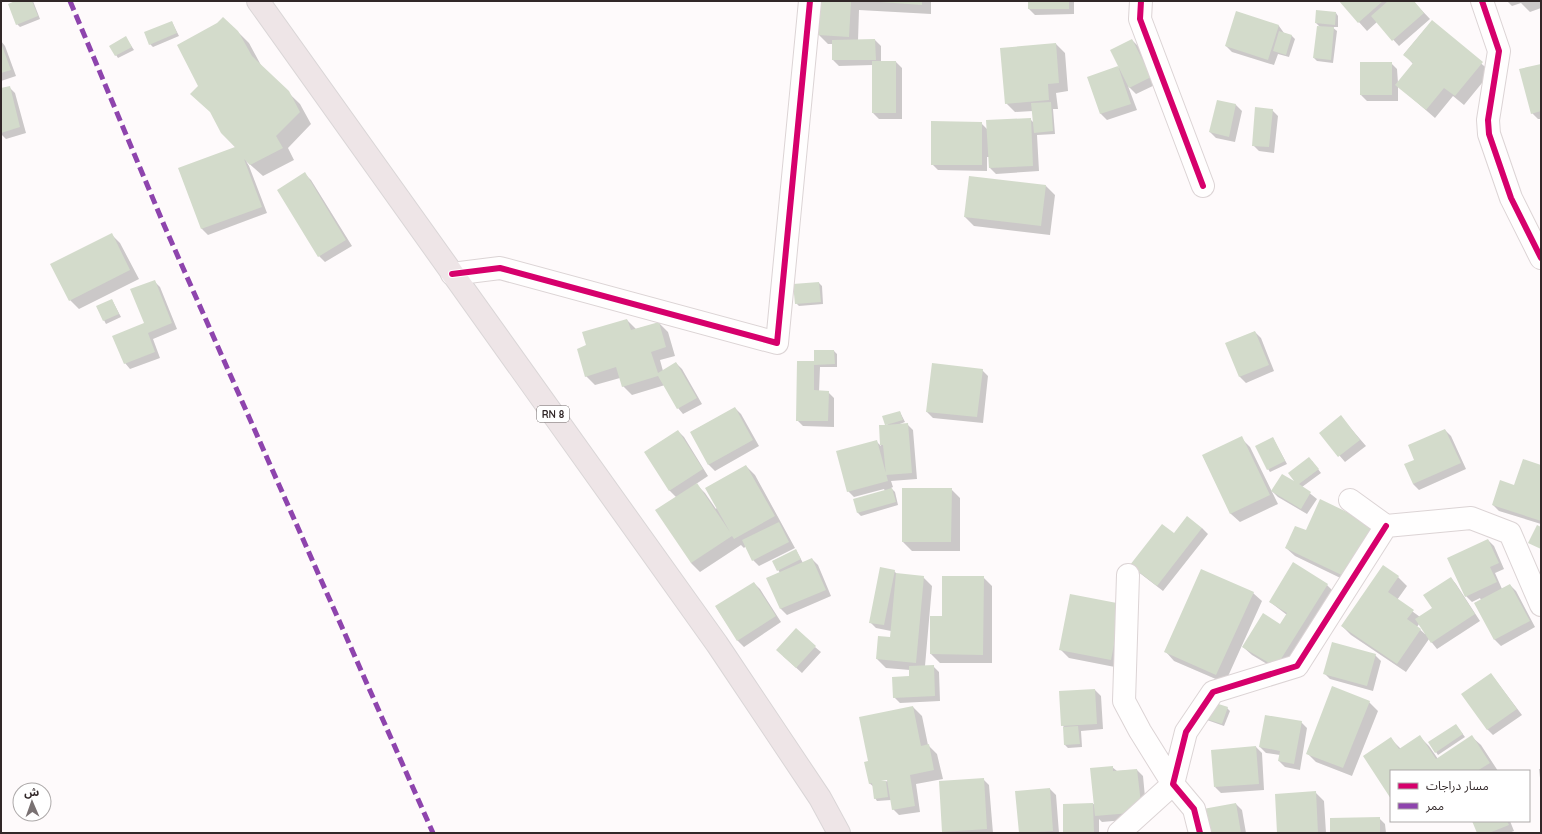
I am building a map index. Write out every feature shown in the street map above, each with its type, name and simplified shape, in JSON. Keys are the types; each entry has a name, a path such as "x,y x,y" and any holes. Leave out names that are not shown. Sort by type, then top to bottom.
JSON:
{"main road":[{"name":"RN 8","path":"258,1 717,644 820,798 839,833"}],"street":[{"path":"452,274 500,268 777,343 810,1"},
{"path":"1140,1 1140,19 1204,186"},
{"path":"1482,1 1500,51 1488,120 1489,134 1511,198 1541,258"},
{"path":"1350,500 1386,526 1471,518 1510,533 1541,605"},
{"path":"1119,833 1173,784 1186,732 1213,692 1297,666 1386,526"},
{"path":"1128,576 1124,700 1140,731 1173,784 1194,809 1200,833"}],"building":[{"path":"15,1 32,1 38,16 16,25 8,4"},
{"path":"819,1 851,1 849,37 818,35"},
{"path":"866,1 922,1 922,5"},
{"path":"1028,1 1069,1 1069,9 1028,9"},
{"path":"1339,1 1383,1 1358,23"},
{"path":"1388,1 1414,1 1424,13 1392,41 1371,16"},
{"path":"1316,10 1336,12 1335,25 1315,23"},
{"path":"1236,11 1279,25 1268,60 1225,46"},
{"path":"223,17 238,31 252,56 289,91 300,112 276,136 283,148 250,165 244,159 262,207 201,229 178,168 235,147 221,133 210,112 190,94 198,86 177,45 217,23"},
{"path":"1432,20 1483,62 1455,96 1444,88 1426,110 1395,85 1413,63 1403,55"},
{"path":"172,21 177,33 149,45 144,32"},
{"path":"1317,26 1334,27 1331,60 1313,58"},
{"path":"1279,31 1292,35 1286,55 1273,51"},
{"path":"126,36 132,47 115,56 109,46"},
{"path":"875,39 876,60 832,60 832,40"},
{"path":"1132,39 1151,77 1129,88 1110,50"},
{"path":"1,43 11,70 1,73"},
{"path":"1056,43 1059,83 1048,84 1049,100 1005,104 1000,48"},
{"path":"872,61 896,61 896,113 872,113"},
{"path":"1360,62 1392,62 1392,95 1360,95"},
{"path":"1541,64 1541,111 1531,114 1519,69"},
{"path":"1118,66 1131,104 1100,114 1087,77"},
{"path":"10,86 20,127 1,133 1,88"},
{"path":"1217,100 1236,104 1229,137 1209,132"},
{"path":"1051,102 1053,131 1034,133 1031,103"},
{"path":"1255,107 1273,109 1269,147 1252,146"},
{"path":"1031,118 1033,166 989,168 986,120"},
{"path":"931,121 982,122 982,165 931,165"},
{"path":"305,172 346,240 318,257 277,190"},
{"path":"969,176 1046,185 1041,226 964,217"},
{"path":"112,233 130,270 69,301 50,264"},
{"path":"155,280 172,323 148,333 155,352 124,364 112,336 144,323 130,289"},
{"path":"819,282 821,302 795,304 793,284"},
{"path":"112,299 119,314 103,321 96,306"},
{"path":"627,319 631,330 659,322 666,347 651,352 658,373 676,362 697,398 677,409 658,376 622,387 616,367 585,377 577,349 586,345 582,332"},
{"path":"1255,331 1269,365 1239,377 1225,343"},
{"path":"814,350 834,350 835,364 814,365 814,390 829,391 828,421 796,421 797,361 814,361"},
{"path":"932,363 983,369 977,417 926,412"},
{"path":"735,407 753,440 708,465 690,432"},
{"path":"900,411 903,420 886,425 908,423 912,473 886,475 883,445 880,445 879,425 885,425 882,416"},
{"path":"1341,415 1360,440 1338,457 1319,433"},
{"path":"1445,429 1461,463 1413,484 1404,464 1414,460 1408,445"},
{"path":"678,430 703,469 669,491 644,452"},
{"path":"1242,436 1270,495 1230,514 1202,455"},
{"path":"1273,437 1285,461 1267,470 1255,446"},
{"path":"877,440 888,481 847,492 836,451"},
{"path":"1309,457 1319,469 1299,484 1311,492 1301,509 1271,491 1282,474 1294,481 1288,473"},
{"path":"1523,459 1541,465 1541,521 1492,505 1500,480 1514,485"},
{"path":"746,465 775,516 734,539 732,536 691,563 655,510 697,483 730,532 705,488"},
{"path":"892,488 896,502 857,513 853,499"},
{"path":"902,488 952,488 951,542 902,542"},
{"path":"1320,499 1376,526 1350,579 1285,548 1295,526 1306,530"},
{"path":"1187,516 1202,528 1157,586 1130,565 1162,524 1174,533"},
{"path":"779,522 789,542 752,561 742,540"},
{"path":"1537,525 1541,527 1541,549 1528,543"},
{"path":"1488,539 1499,563 1490,567 1497,582 1465,597 1447,558"},
{"path":"796,549 801,559 777,571 772,561"},
{"path":"812,558 826,590 780,609 766,578"},
{"path":"1293,562 1328,584 1276,667 1242,647 1263,613 1280,624 1287,613 1269,602"},
{"path":"1383,565 1399,576 1388,592 1414,610 1407,619 1421,629 1397,664 1341,626"},
{"path":"880,567 895,570 884,625 869,623"},
{"path":"1201,569 1254,592 1216,675 1164,652"},
{"path":"896,573 924,576 916,663 876,659 878,636 890,637"},
{"path":"942,576 984,576 983,655 930,654 930,616 942,616"},
{"path":"1451,577 1475,614 1431,643 1415,619 1432,608 1423,595"},
{"path":"754,582 776,616 737,641 715,606"},
{"path":"1510,584 1530,621 1494,640 1474,603"},
{"path":"1070,594 1122,604 1111,660 1059,650"},
{"path":"796,628 816,646 796,668 776,650"},
{"path":"1332,642 1376,654 1367,686 1323,674"},
{"path":"934,665 935,696 893,698 892,677 909,676 909,666"},
{"path":"1491,673 1517,709 1487,730 1461,694"},
{"path":"1332,686 1370,701 1343,768 1306,754"},
{"path":"1095,689 1097,724 1061,726 1059,691"},
{"path":"1209,701 1228,707 1222,724 1203,718"},
{"path":"913,706 921,746 929,744 934,770 910,775 915,806 892,810 887,780 881,781 886,781 888,797 874,799 872,783 869,784 864,762 868,761 859,717"},
{"path":"1265,715 1302,721 1294,764 1278,761 1280,751 1259,747"},
{"path":"1456,724 1463,734 1435,753 1428,742"},
{"path":"1078,726 1080,744 1064,745 1063,727"},
{"path":"1420,735 1436,759 1472,735 1490,763 1479,770 1390,770 1390,797 1363,756 1391,737 1399,749"},
{"path":"1256,746 1259,784 1214,787 1211,750"},
{"path":"1113,766 1113,771 1137,769 1142,812 1095,816 1090,768"},
{"path":"984,778 987,829 942,832 939,781"},
{"path":"1050,788 1053,831 1019,833 1015,791"},
{"path":"1316,791 1318,833 1277,833 1275,794"},
{"path":"1093,803 1094,833 1063,833 1063,804"},
{"path":"1236,803 1241,833 1208,833 1203,809"},
{"path":"1380,817 1380,833 1330,833 1330,818"},
{"path":"1472,822 1508,822 1509,825 1489,833 1477,833"}],"marked path":[{"path":"70,1 164,225 433,833"}],"cycle path":[{"path":"452,274 500,268 777,343 810,1"},
{"path":"1141,1 1140,19 1203,186"},
{"path":"1482,1 1499,51 1488,120 1489,134 1511,198 1541,258"},
{"path":"1200,833 1194,809 1173,784 1186,732 1213,692 1297,666 1386,526"}]}
